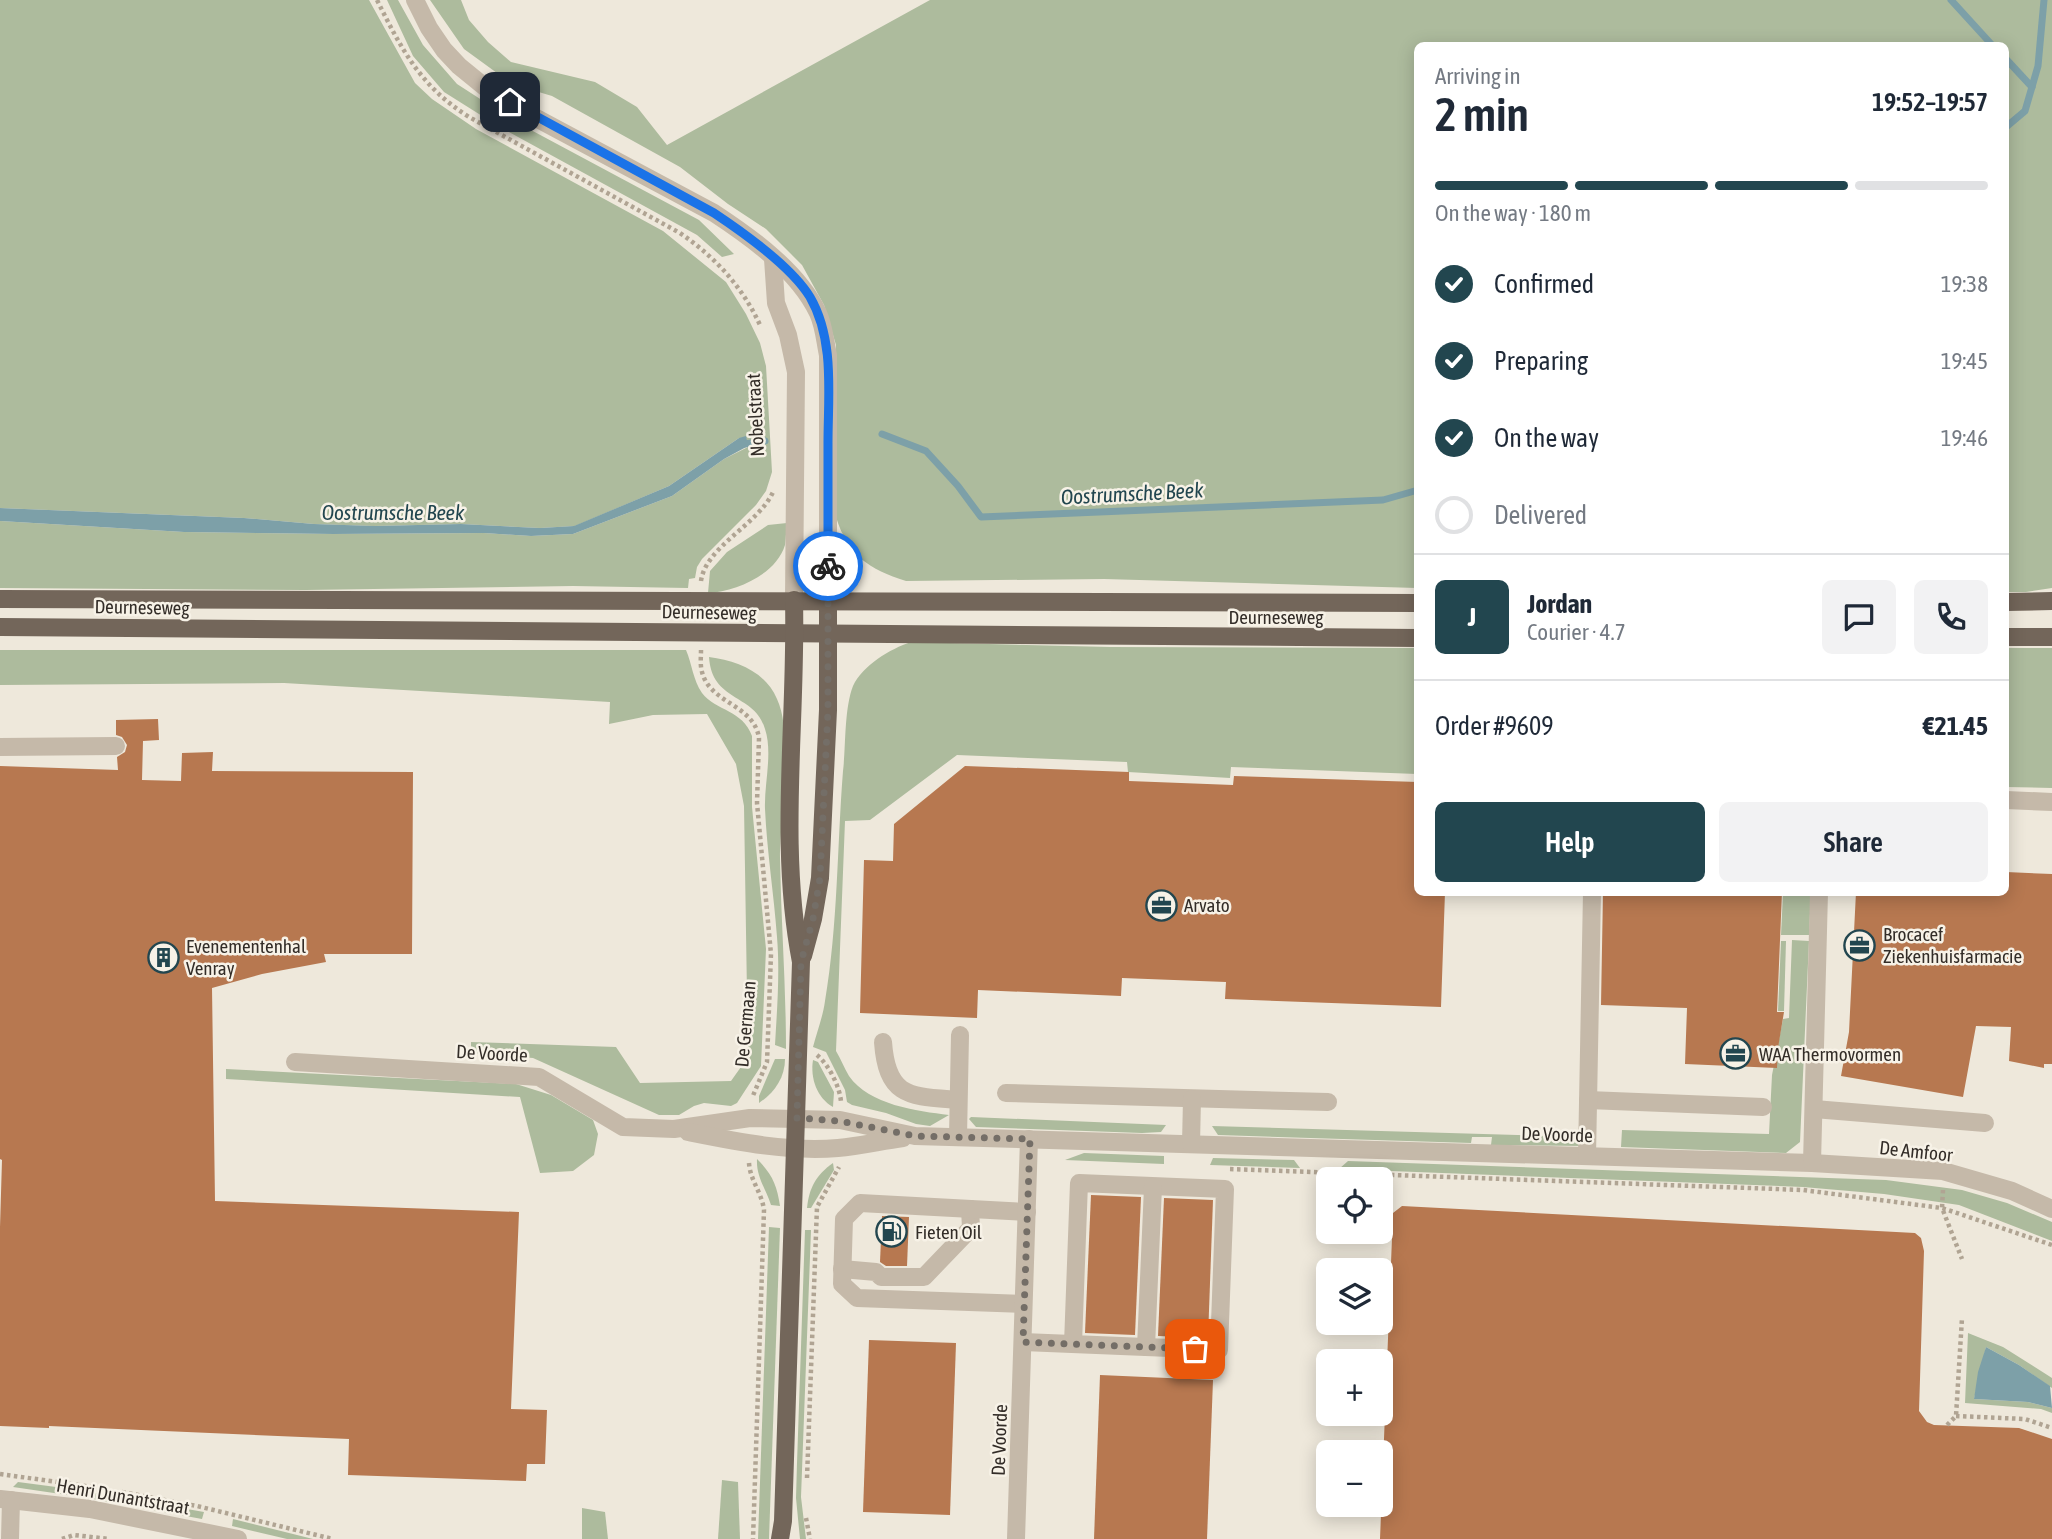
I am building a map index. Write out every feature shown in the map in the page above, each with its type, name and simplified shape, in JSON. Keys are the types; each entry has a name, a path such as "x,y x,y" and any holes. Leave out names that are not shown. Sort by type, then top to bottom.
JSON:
{"main road":[{"name":"Deurneseweg","path":"0,599 1414,603"},
{"path":"784,1533 801,962 793,920 790,873 794,600"},
{"path":"2009,601 2052,601"},
{"path":"801,962 813,919 820,878 828,710 828,602"},
{"name":"Deurneseweg","path":"0,627 1414,638"},
{"path":"2009,637 2052,637"}],"street":[{"path":"415,0 440,45 472,77 538,119 714,213 751,238 793,277 809,296 819,316 828,355 828,602"},
{"name":"Nobelstraat","path":"773,259 776,303 788,335 796,372 794,600"},
{"path":"0,747 116,746"},
{"path":"2009,800 2052,802"},
{"path":"1587,1156 1592,896"},
{"path":"1812,1163 1819,896"},
{"path":"958,1137 960,1035"},
{"path":"883,1042 884,1057 894,1083 904,1093 958,1100"},
{"name":"De Voorde","path":"295,1062 538,1077 623,1127 674,1129 750,1118 797,1118 840,1121 915,1136 1812,1163"},
{"path":"1006,1094 1328,1102"},
{"path":"1191,1144 1192,1098"},
{"path":"1588,1100 1763,1107"},
{"path":"1814,1110 1985,1123"},
{"name":"De Voorde","path":"674,1129 749,1152 839,1148 915,1136"},
{"name":"De Voorde","path":"1016,1539 1030,1139"},
{"name":"De Amfoor","path":"1812,1163 1943,1171 2012,1191 2052,1209"},
{"path":"1023,1342 1073,1345 1219,1350 1225,1189 1079,1183 1073,1345"},
{"path":"1146,1347 1153,1186"},
{"path":"1023,1304 857,1298 842,1284 844,1219 860,1203 1027,1212"},
{"path":"842,1269 876,1272 881,1278 923,1277 971,1227 970,1209"},
{"path":"5,1500 10,1539"},
{"name":"Henri Dunantstraat","path":"5,1500 90,1509 238,1539"}],"path":[{"path":"377,0 412,66 441,98 482,124 680,233 700,247 716,260 744,296 763,333"},
{"name":"Nobelstraat","path":"701,601 702,579 706,566 760,511 771,497 777,481"},
{"name":"De Germaan","path":"701,633 702,668 707,684 716,694 750,717 758,730 759,738 757,803 771,954 767,1062 752,1094 750,1118"},
{"path":"749,1152 750,1173 761,1196 764,1210 753,1539"},
{"path":"1222,1168 1803,1189 1942,1208 2052,1245"},
{"path":"1943,1171 1942,1208 1962,1259"},
{"path":"807,1482 817,1212"},
{"path":"1947,1425 1956,1416 1962,1318"},
{"path":"1956,1416 2025,1419 2052,1428"},
{"path":"806,1509 810,1539"},
{"path":"62,1539 74,1535 109,1539"}],"green space":[{"path":"0,0 369,0 415,83 432,99 476,129 663,231 726,282 760,343 766,366 772,472 766,491 756,505 702,559 695,578 689,579 688,588 0,588 0,521 184,532 484,533 531,536 573,534 672,496 724,459 748,447 739,438 669,486 575,526 374,526 0,508"},
{"path":"387,0 398,0 423,45 457,84 516,122 699,220 734,254 722,257 697,235 498,126 444,92 413,56"},
{"path":"430,0 461,0 469,20 488,42 511,62 595,82 637,107 667,145 930,0 2052,0 2052,588 2009,592 2009,42 1414,42 1414,588 1104,579 906,581 871,566 847,542 836,517 836,345 824,305 802,265 766,229 680,167 552,96 512,84 464,49"},
{"path":"787,523 785,545 780,556 764,573 731,589 708,593 710,571 727,552 768,525"},
{"path":"911,642 1110,647 1414,648 1414,774 1231,767 1230,778 1128,772 1127,762 957,755 870,820 845,821 836,1051 849,1076 869,1094 894,1105 949,1115 930,1126 916,1124 847,1102 845,1090 826,1052 813,1047 824,1007 832,944 850,695 863,671 894,649"},
{"path":"2009,648 2052,648 2052,788 2009,787"},
{"path":"0,650 686,650 702,693 714,704 742,721 752,736 752,807 766,949 761,1066 737,1103 731,1106 704,1103 679,1115 659,1115 533,1058 471,1053 471,1042 616,1047 640,1083 731,1081 748,1057 744,806 736,764 707,714 653,715 609,724 610,702 284,683 0,685"},
{"path":"709,657 730,661 758,674 772,689 782,715 785,733 785,776 780,858 786,1049 775,1045 778,964 765,809 767,738 760,717 718,683"},
{"path":"1783,896 1811,896 1809,935 1781,935"},
{"path":"1792,940 1809,941 1800,1142 1786,1153 1621,1147 1622,1130 1769,1134 1772,1075 1783,1019 1789,1018"},
{"path":"1781,941 1786,941 1784,1011 1778,1011"},
{"path":"775,1059 785,1059 781,1079 774,1090 759,1103 759,1096"},
{"path":"813,1060 818,1062 834,1092 833,1107 816,1087"},
{"path":"226,1069 516,1084 551,1095 593,1120 598,1134 594,1155 573,1171 540,1173 520,1097 226,1079"},
{"path":"969,1119 1166,1125 1161,1132 1142,1133 976,1127"},
{"path":"1212,1126 1585,1137 1584,1146 1491,1145 1492,1137 1472,1137 1471,1143 1218,1135"},
{"path":"1084,1153 1164,1156 1164,1164 1065,1160"},
{"path":"1213,1158 1294,1160 1300,1168 1210,1165"},
{"path":"757,1159 773,1180 780,1206 771,1205 760,1177"},
{"path":"1348,1161 1886,1180 1962,1190 2007,1203 2052,1222 2052,1241 1959,1205 1884,1194 1803,1187 1393,1171 1393,1167 1341,1167"},
{"path":"833,1163 834,1170 811,1208 807,1208 814,1182"},
{"path":"769,1227 780,1228 769,1539 758,1539"},
{"path":"805,1230 811,1230 801,1497 806,1539 800,1539 796,1498"},
{"path":"1968,1333 2003,1347 2052,1378 2052,1388 2019,1365 1986,1347 1974,1399 2028,1402 2052,1408 2052,1413 2041,1409 1965,1403"},
{"path":"722,1480 738,1482 740,1539 718,1539"},
{"path":"18,1482 204,1512 202,1519 13,1487"},
{"path":"582,1508 605,1512 608,1539 582,1539"},
{"path":"233,1519 313,1539 287,1539 232,1526"}],"water":[{"path":"746,436 748,446 724,459 672,496 573,534 531,536 484,533 184,532 0,521 0,508 375,526 574,526 669,486 739,438"},
{"path":"1986,1347 2050,1386 2052,1408 2028,1402 1974,1399 1978,1372"}],"building":[{"path":"158,719 159,740 143,741 142,780 181,781 182,753 213,752 212,771 413,772 412,954 324,954 326,962 262,974 212,988 215,1201 519,1212 511,1409 547,1410 545,1464 527,1464 526,1481 348,1475 349,1439 0,1426 0,766 118,770 117,757 125,752 127,745 122,737 116,735 116,720"},
{"path":"965,766 1129,772 1129,781 1233,785 1234,776 1414,782 1414,896 1445,896 1441,1007 1225,999 1226,982 1122,978 1121,996 978,990 977,1018 860,1013 864,860 893,861 894,824"},
{"path":"2009,872 2052,874 2052,1064 2044,1064 2044,1068 2009,1061 2011,1027 1976,1026 1963,1097 1841,1076 1849,1032 1856,896 2009,896"},
{"path":"1603,896 1782,896 1777,1012 1784,1012 1777,1068 1685,1064 1687,1008 1601,1005"},
{"path":"1091,1195 1141,1197 1135,1335 1085,1333"},
{"path":"1164,1198 1213,1200 1208,1338 1158,1336"},
{"path":"1402,1206 1915,1233 1921,1238 1924,1251 1919,1411 1927,1422 1934,1425 2019,1428 2052,1439 2052,1539 1380,1539 1381,1517 1393,1517 1393,1440 1384,1440 1385,1426 1393,1426 1393,1349 1388,1349 1388,1335 1393,1335 1393,1213"},
{"path":"882,1216 909,1217 907,1266 886,1266 880,1262"},
{"path":"869,1340 956,1343 950,1515 863,1512"},
{"path":"1100,1375 1213,1380 1207,1539 1094,1539"}],"waterway":[{"path":"1951,0 1989,42"},
{"name":"Oostrumsche Beek","path":"2009,124 2025,111 2038,66 2044,0"},
{"path":"2009,62 2032,87"},
{"name":"Oostrumsche Beek","path":"882,434 926,451 958,486 981,517 1383,500 1414,491"},
{"name":"Oostrumsche Beek","path":"738,445 765,441"}],"way so far":[{"path":"828,566 828,710 820,878 813,919 801,962 797,1118 840,1121 915,1136 1030,1139 1023,1342 1195,1349"}],"place":[{"name":"Arvato","path":"1161,905"},
{"name":"Brocacef Ziekenhuisfarmacie","path":"1860,945"},
{"name":"Evenementenhal Venray","path":"163,957"},
{"name":"WAA Thermovormen","path":"1736,1054"},
{"name":"Fieten Oil","path":"892,1232"}],"route":[{"path":"510,102 714,213 751,238 801,285 809,296 823,328 828,355 828,566"}]}
